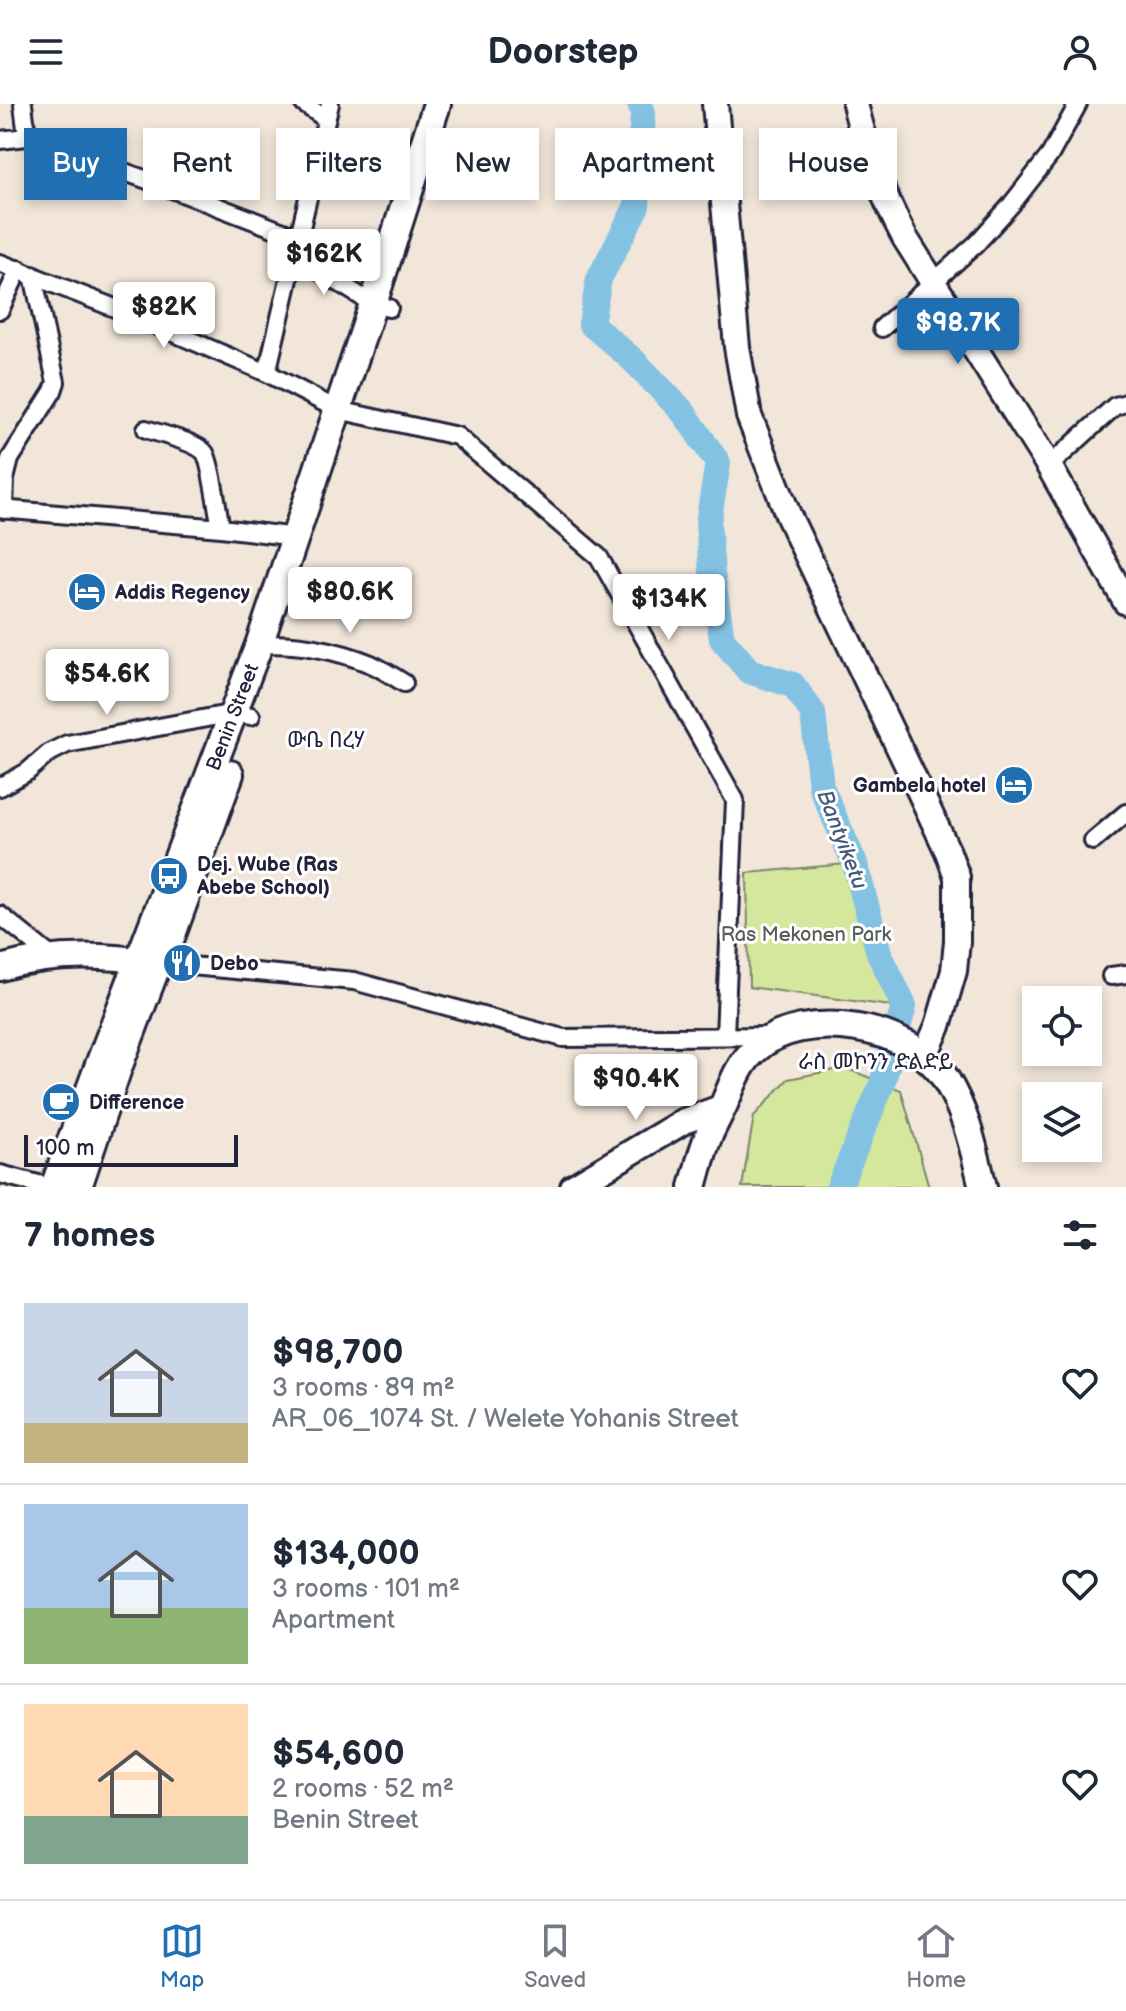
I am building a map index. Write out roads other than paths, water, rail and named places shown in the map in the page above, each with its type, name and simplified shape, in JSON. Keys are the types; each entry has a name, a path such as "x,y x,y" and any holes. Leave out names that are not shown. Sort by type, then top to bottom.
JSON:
{"main road":[{"name":"Benin Street","path":"381,306 437,104"},
{"name":"Benin Street","path":"52,1187 109,1065 149,962 169,943 381,306 455,104"},
{"path":"715,104 737,347 749,416 789,517 930,813 957,877 954,971 938,1026 925,1055 922,1054"},
{"path":"855,104 873,169 905,238 1049,466 1126,602"},
{"name":"Benin Street","path":"268,645 296,537 346,412"},
{"path":"0,968 52,957 85,956 149,962"},
{"path":"693,1187 709,1136 739,1069 755,1049 776,1036 799,1028 830,1024 892,1038 922,1054 944,1076 961,1109 983,1187"},
{"name":"Benin Street","path":"78,1187 109,1065"},
{"path":"573,1187 684,1121 723,1107"}],"street":[{"path":"23,104 26,128"},
{"path":"304,104 328,111"},
{"path":"882,328 976,244 1011,205 1050,155 1078,104"},
{"path":"0,140 24,137"},
{"path":"127,173 299,238"},
{"path":"267,373 307,200"},
{"path":"296,256 381,306"},
{"path":"0,263 267,373 346,412 457,436 599,557 735,800 725,1036"},
{"path":"0,310 26,272"},
{"path":"26,272 56,382 7,466 2,510 296,537"},
{"path":"1049,466 1115,406 1126,403"},
{"path":"146,429 195,446 205,453 221,528"},
{"path":"268,645 341,653 374,665 404,683"},
{"path":"0,787 67,744 243,714"},
{"path":"1093,841 1126,813"},
{"path":"0,915 52,957"},
{"path":"149,962 354,981 563,1038 776,1036"},
{"path":"0,1174 52,1187"}],"waterway":[{"name":"Bantyiketu","path":"640,104 643,113 637,206 599,279 591,324 633,360 684,413 718,463 708,523 722,639 749,671 793,685 813,713 821,787 855,864 879,953 904,1006 882,1084 839,1187"}],"place":[{"name":"Addis Regency","path":"87,592"},
{"name":"Gambela hotel","path":"1014,785"},
{"name":"Dej. Wube (Ras Abebe School)","path":"169,876"},
{"name":"Debo","path":"182,963"},
{"name":"Difference","path":"61,1102"}],"district":[{"name":"ውቤ በረሃ","path":"326,739"},
{"name":"ራስ መኮንን ድልድይ","path":"876,1061"}],"park label":[{"name":"Ras Mekonen Park","path":"806,934"}]}
